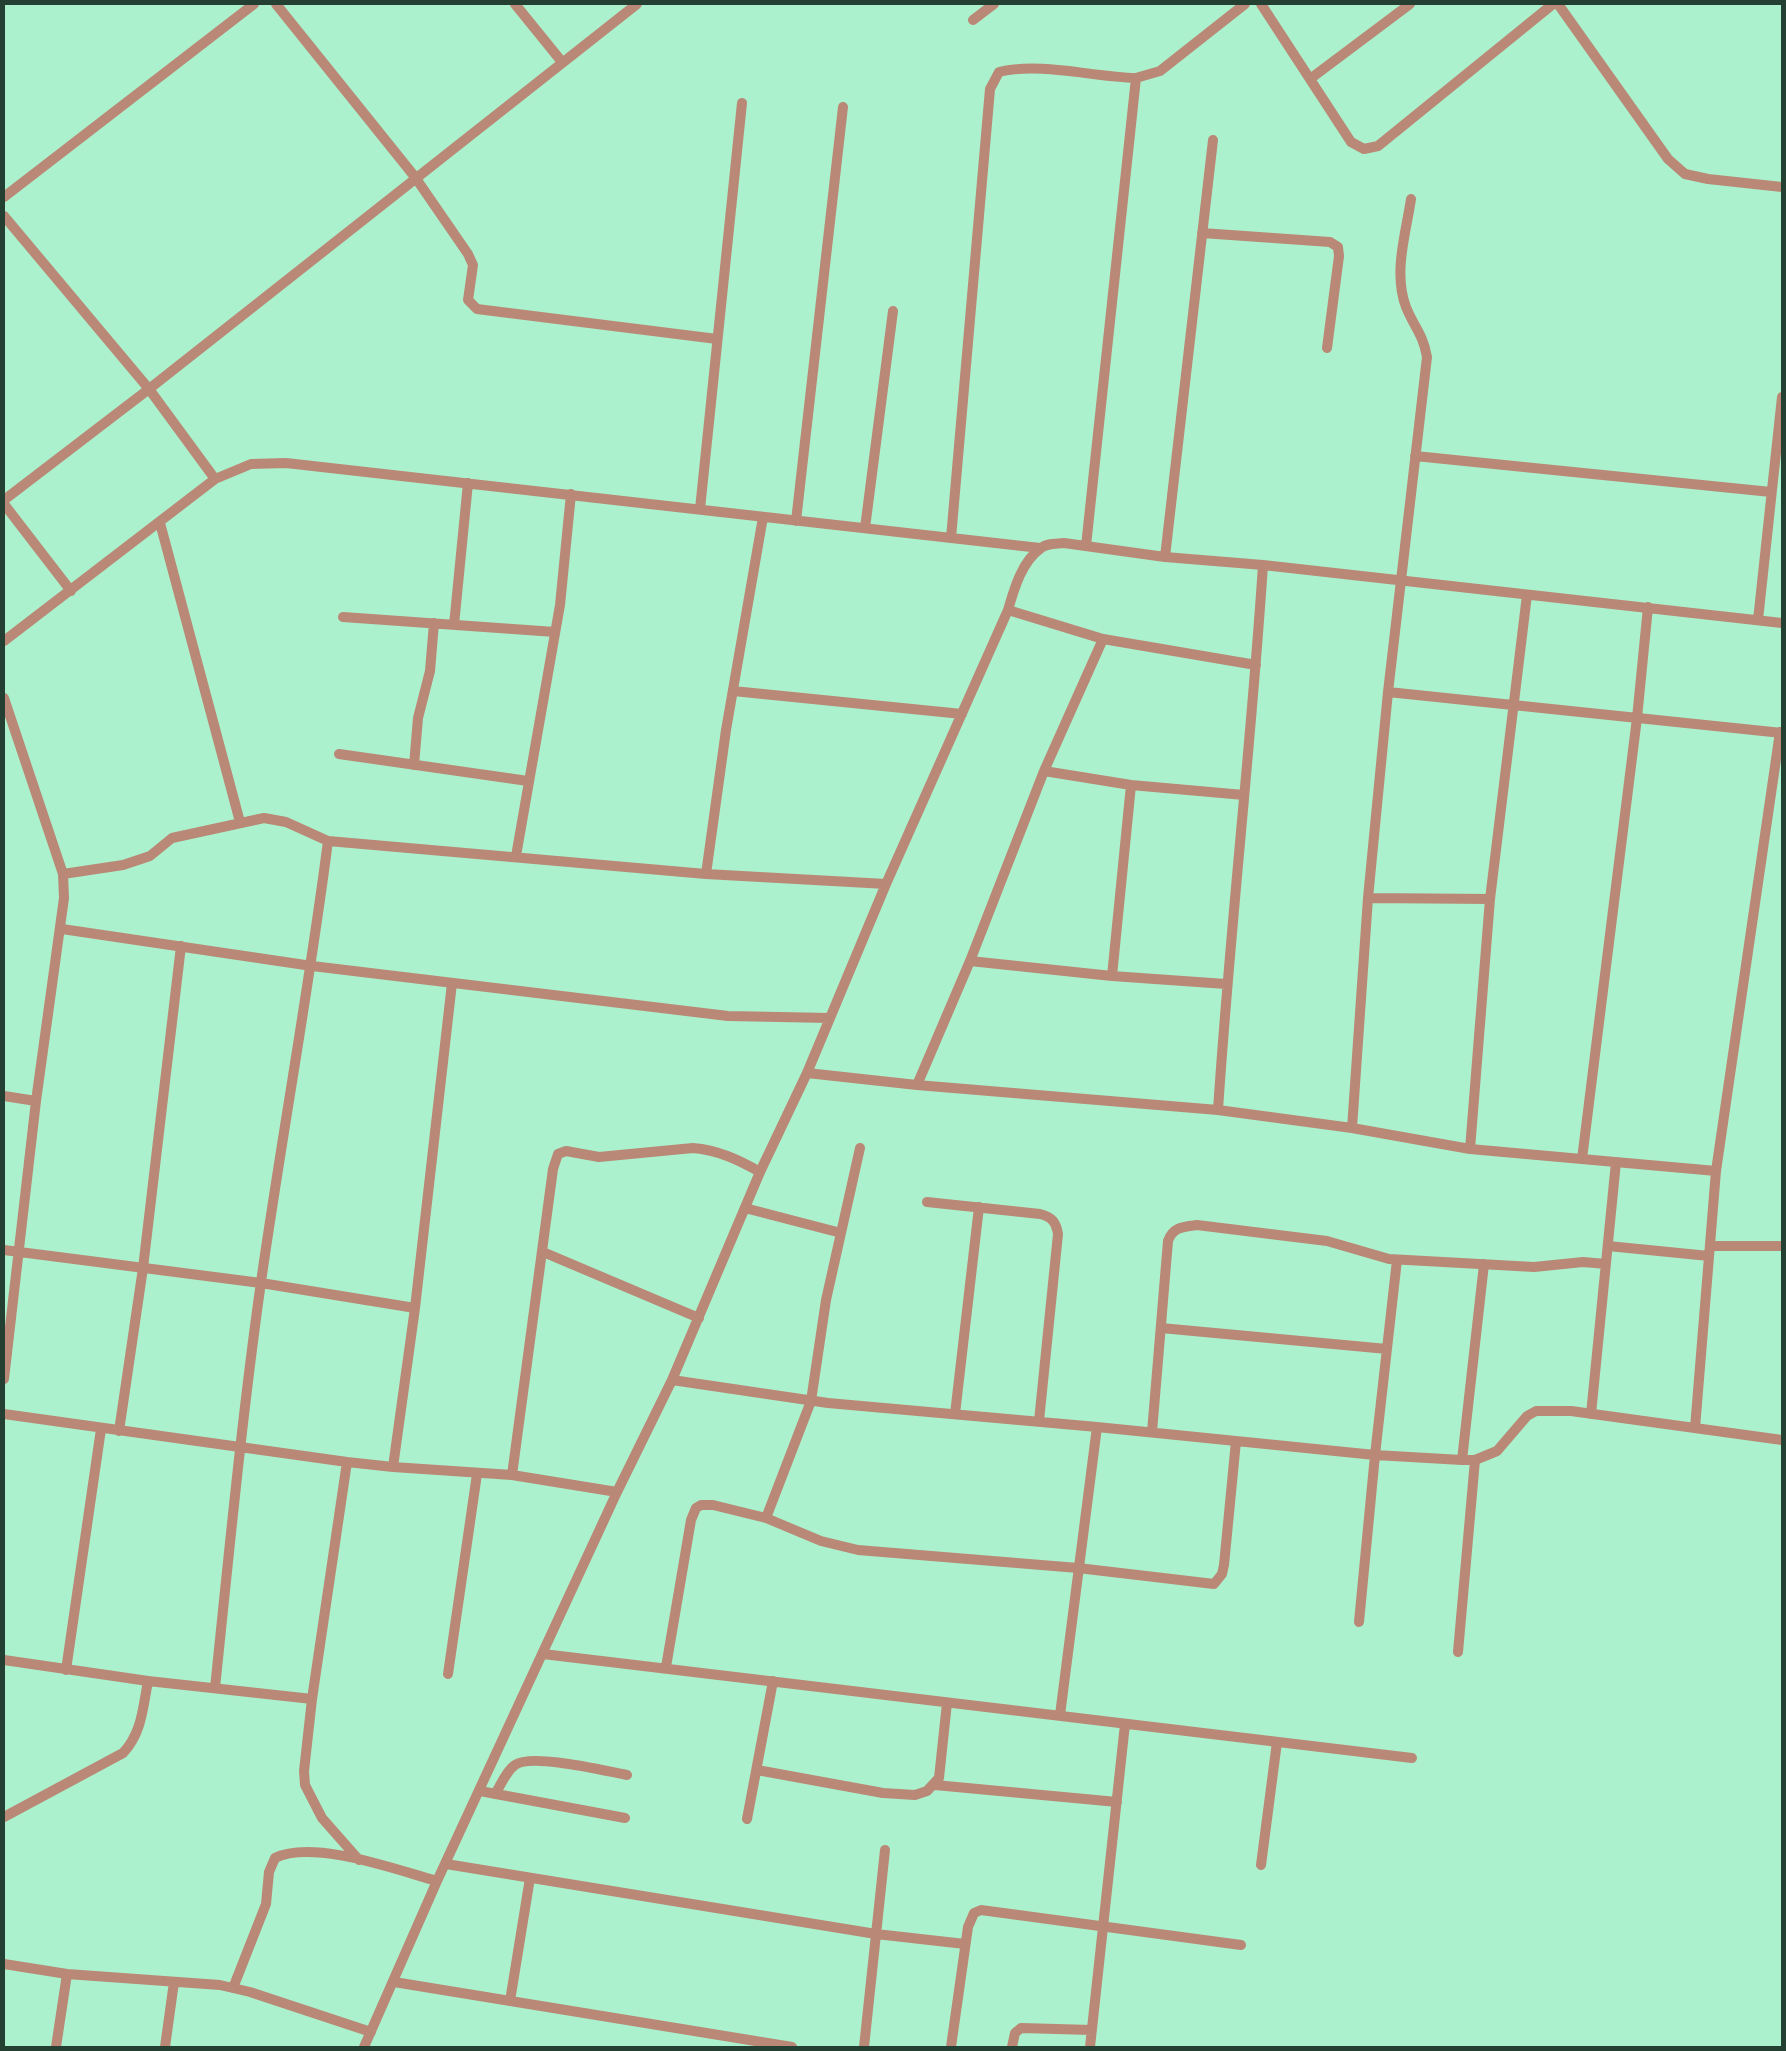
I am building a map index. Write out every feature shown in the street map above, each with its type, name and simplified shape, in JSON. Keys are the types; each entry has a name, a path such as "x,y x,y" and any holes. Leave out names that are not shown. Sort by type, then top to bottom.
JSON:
{"street":[{"path":"4,197 254,4"},
{"path":"276,4 415,177 468,254 473,265 468,300 477,309 717,339"},
{"path":"515,4 562,62"},
{"path":"4,500 149,389 415,177 637,4"},
{"path":"972,20 994,4"},
{"path":"951,538 990,89 999,72 1019,67 1109,77 1136,78 1160,71 1245,4"},
{"path":"1261,4 1351,142 1364,149 1378,146 1553,4"},
{"path":"1310,79 1410,4"},
{"path":"1558,4 1668,159 1685,174 1708,179 1782,188"},
{"path":"1086,546 1136,78"},
{"path":"700,509 742,103"},
{"path":"796,521 843,107"},
{"path":"1165,557 1213,140"},
{"path":"1352,1128 1368,898 1388,692 1427,357 1424,338 1406,306 1402,289 1400,268 1411,199"},
{"path":"4,216 149,389 215,479"},
{"path":"1202,233 1330,242 1338,248 1339,256 1327,348"},
{"path":"865,528 893,311"},
{"path":"1758,620 1782,397"},
{"path":"1415,456 1771,492"},
{"path":"4,642 215,479 251,464 286,463 1040,548 1049,544 1064,543 1165,557 1262,565 1526,596 1782,622"},
{"path":"454,625 468,483"},
{"path":"516,856 555,632 566,557 571,494"},
{"path":"4,504 71,591"},
{"path":"706,874 733,691 763,517"},
{"path":"160,523 240,822"},
{"path":"364,2047 437,1881 617,1492 672,1380 760,1172 807,1073 886,884 1008,610 1020,576 1040,548"},
{"path":"1218,1110 1226,984 1256,665 1262,565"},
{"path":"1470,1149 1490,899 1526,596"},
{"path":"1582,1159 1637,718 1648,608"},
{"path":"1008,610 1103,639 1256,665"},
{"path":"343,617 555,632"},
{"path":"414,765 418,718 430,671 434,623"},
{"path":"917,1085 970,961 1044,771 1103,639"},
{"path":"733,691 962,714"},
{"path":"1388,692 1781,732 1716,1171 1695,1428"},
{"path":"4,698 63,874 64,898 62,929 36,1101 4,1379"},
{"path":"339,754 528,781"},
{"path":"1044,771 1131,785 1244,795"},
{"path":"1112,976 1131,785"},
{"path":"63,874 123,865 150,856 172,838 264,818 276,820 328,841 706,874 886,884"},
{"path":"215,1688 240,1448 261,1283 312,966 328,841"},
{"path":"1368,898 1490,899"},
{"path":"62,929 312,966 728,1016 830,1018"},
{"path":"119,1431 143,1268 181,946"},
{"path":"970,961 1112,976 1226,984"},
{"path":"393,1467 415,1308 452,983"},
{"path":"807,1073 917,1085 1218,1110 1352,1128 1470,1149 1716,1171"},
{"path":"4,1096 36,1101"},
{"path":"512,1475 555,1158 561,1152 599,1157 693,1148 706,1149 738,1160 760,1172"},
{"path":"766,1518 811,1401 822,1319 860,1148"},
{"path":"1591,1414 1616,1162"},
{"path":"927,1202 1049,1216 1057,1227 1058,1234 1038,1422"},
{"path":"745,1208 841,1233"},
{"path":"955,1414 979,1208"},
{"path":"1152,1432 1168,1241 1170,1234 1183,1227 1197,1225 1327,1241 1378,1257 1397,1260 1534,1267 1583,1262 1606,1264"},
{"path":"1608,1246 1710,1251 1782,1246"},
{"path":"4,1250 261,1283 415,1308"},
{"path":"543,1252 699,1318"},
{"path":"1359,1622 1375,1455 1397,1260"},
{"path":"1462,1460 1484,1264"},
{"path":"1161,1328 1387,1349"},
{"path":"672,1380 811,1401 1152,1432 1375,1455 1462,1460 1475,1460 1497,1451 1527,1416 1536,1411 1591,1414 1782,1440"},
{"path":"4,1414 346,1462 477,1474 512,1475 617,1492"},
{"path":"1060,1715 1097,1427"},
{"path":"66,1670 101,1429"},
{"path":"666,1667 693,1512 700,1505 713,1505 766,1518 821,1541 858,1550 1078,1568 1214,1584 1222,1574 1224,1565 1236,1441"},
{"path":"1458,1652 1475,1460"},
{"path":"346,1462 306,1746 305,1785 322,1818 360,1860"},
{"path":"448,1674 477,1474"},
{"path":"543,1654 666,1667 947,1703 1412,1758"},
{"path":"4,1660 148,1681 312,1699"},
{"path":"4,1817 123,1753 132,1743 138,1730 148,1681"},
{"path":"747,1819 773,1681"},
{"path":"757,1770 902,1795 915,1795 927,1791 935,1785 941,1766 947,1703"},
{"path":"1090,2047 1124,1724"},
{"path":"1261,1865 1277,1742"},
{"path":"496,1794 507,1773 515,1765 525,1761 553,1762 627,1775"},
{"path":"935,1785 1117,1802"},
{"path":"480,1791 625,1818"},
{"path":"864,2047 885,1850"},
{"path":"233,1988 266,1904 269,1872 275,1858 289,1853 323,1852 437,1881"},
{"path":"446,1864 876,1934 966,1944"},
{"path":"510,2001 530,1878"},
{"path":"950,2047 970,1920 974,1913 981,1910 1241,1945"},
{"path":"4,1964 67,1974 233,1988 371,2032"},
{"path":"56,2047 67,1974"},
{"path":"165,2047 174,1982"},
{"path":"394,1982 792,2047"},
{"path":"1012,2047 1015,2033 1021,2028 1092,2030"}]}
